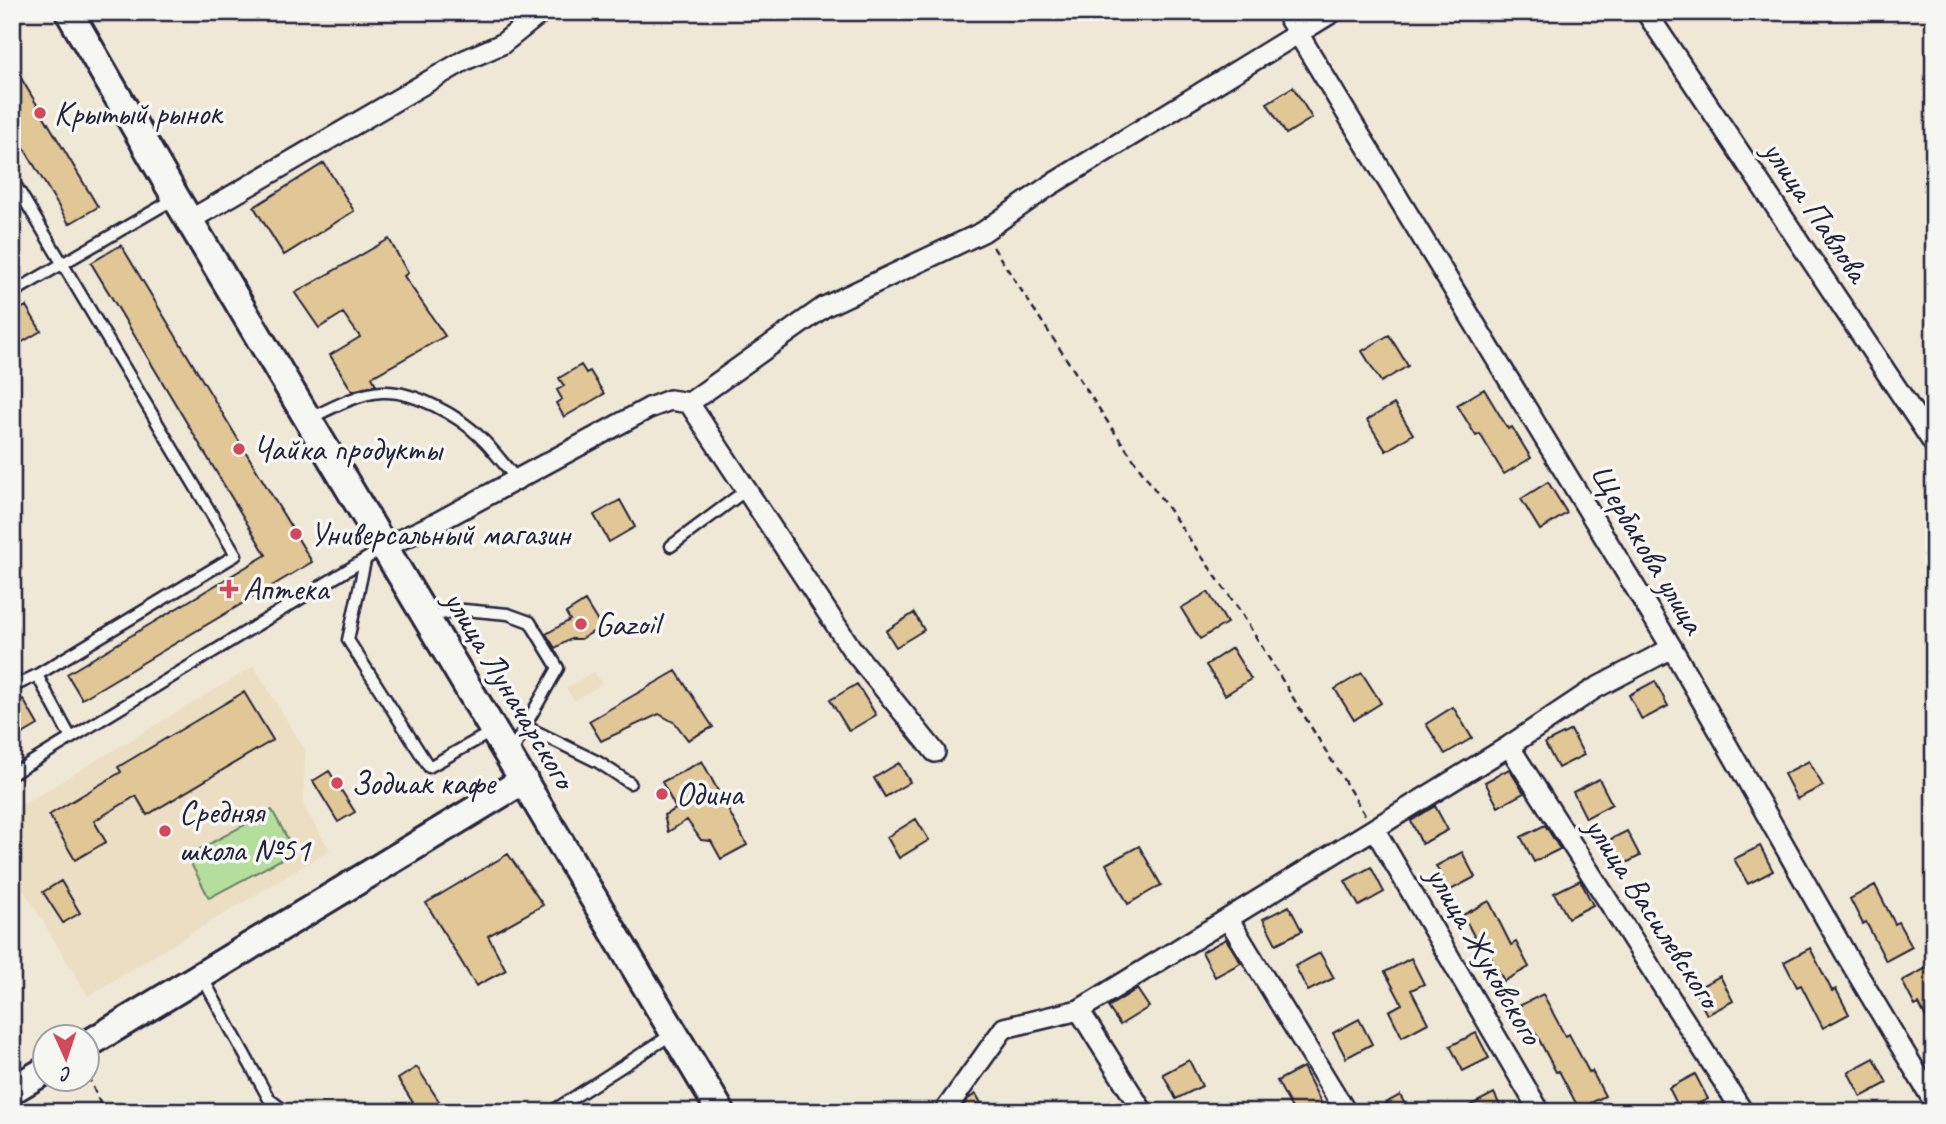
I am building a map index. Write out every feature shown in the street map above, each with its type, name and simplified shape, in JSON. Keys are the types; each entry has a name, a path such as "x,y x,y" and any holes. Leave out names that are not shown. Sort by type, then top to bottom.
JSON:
{"main road":[{"name":"улица Луначарского","path":"69,12 309,419 375,554 426,617 721,1112"},
{"path":"102,1035 524,780"},
{"path":"12,1090 32,1078"}],"street":[{"path":"183,209 466,60 502,44 542,12"},
{"name":"Щербакова улица","path":"1285,12 1297,36 1672,648 1841,946 1934,1102"},
{"path":"375,554 649,408 670,400 689,403 824,307 984,232 1049,186 1333,12"},
{"name":"улица Павлова","path":"1646,12 1934,444"},
{"path":"689,403 851,648 935,752"},
{"path":"944,1112 1004,1028 1079,1010 1375,830 1594,689 1672,648"},
{"name":"улица Василевского","path":"1509,746 1742,1112"},
{"name":"улица Жуковского","path":"1375,830 1540,1112"},
{"path":"1229,920 1346,1112"},
{"path":"1079,1010 1143,1112"}],"lane":[{"path":"12,179 236,555 37,675 12,687"},
{"path":"12,293 62,265 183,209"},
{"path":"309,419 342,403 382,391 413,396 443,410 479,435 516,478"},
{"path":"671,546 746,490"},
{"path":"375,554 348,640 429,767 494,730"},
{"path":"12,774 375,554"},
{"path":"426,617 464,610 508,614 530,622 558,668 511,757"},
{"path":"37,675 71,738"},
{"path":"525,726 598,762 630,783"},
{"path":"201,975 269,1099 286,1112"},
{"path":"551,1112 674,1032"}],"path":[{"path":"984,232 1113,430 1240,611 1375,830"},
{"path":"95,1092 104,1112"}],"shaded area":[{"name":"Средняя школа №51","path":"254,666 305,750 303,805 330,850 88,996 12,871 12,811"},
{"path":"594,671 602,684 574,701 566,688"}],"green space":[{"path":"272,810 295,852 209,898 187,856"}],"building":[{"path":"12,63 98,207 69,224 12,128"},
{"path":"1293,87 1312,118 1286,134 1267,103"},
{"path":"324,163 354,211 284,255 254,207"},
{"path":"389,239 408,273 404,276 445,336 372,377 376,385 352,391 330,355 360,337 343,313 319,328 295,293"},
{"path":"121,245 312,562 82,699 67,674 266,555 91,263"},
{"path":"26,306 41,331 12,348 12,314"},
{"path":"1389,335 1408,366 1381,382 1362,351"},
{"path":"581,365 586,373 590,371 604,394 564,417 556,403 562,399 557,390 564,386 559,378"},
{"path":"1484,389 1508,429 1512,427 1531,458 1504,474 1480,434 1476,436 1457,405"},
{"path":"1394,404 1413,434 1386,451 1367,420"},
{"path":"1548,482 1567,513 1540,530 1521,499"},
{"path":"620,500 635,527 609,542 594,515"},
{"path":"1208,592 1227,623 1200,639 1181,608"},
{"name":"Gazoil","path":"585,601 601,627 581,639 571,639 555,648 546,634 570,620 566,613"},
{"path":"914,613 924,630 896,647 886,631"},
{"path":"1232,648 1251,679 1225,695 1206,665"},
{"path":"676,671 713,727 688,740 675,723 659,714 601,741 589,721"},
{"path":"1362,673 1381,703 1354,720 1335,689"},
{"path":"1655,681 1668,706 1642,720 1629,695"},
{"path":"857,684 876,715 849,731 830,700"},
{"path":"244,692 273,740 147,815 136,796 94,821 106,842 75,860 49,815 121,772 118,767"},
{"path":"23,699 38,725 12,740 12,705"},
{"path":"1453,707 1472,738 1445,754 1426,724"},
{"path":"1571,730 1584,755 1558,768 1545,743"},
{"path":"702,761 747,845 721,859 711,841 701,840 687,820 668,832 664,815 676,809 662,782"},
{"path":"1809,761 1823,786 1797,799 1784,774"},
{"path":"899,763 910,782 885,797 874,778"},
{"path":"1509,769 1524,793 1498,807 1485,782"},
{"path":"329,771 355,812 338,822 313,781"},
{"path":"1599,779 1612,804 1586,818 1573,792"},
{"path":"1435,806 1448,830 1422,844 1411,821"},
{"path":"916,819 929,840 899,858 887,837"},
{"path":"1545,825 1560,849 1534,862 1521,837"},
{"path":"1627,831 1640,856 1614,869 1601,844"},
{"path":"1139,846 1161,885 1128,904 1106,864"},
{"path":"1760,846 1773,871 1748,884 1734,859"},
{"path":"1462,852 1475,877 1449,891 1436,866"},
{"path":"508,854 543,905 488,936 506,970 476,986 426,903"},
{"path":"1371,867 1384,892 1359,906 1345,881"},
{"path":"1580,880 1593,905 1568,918 1554,893"},
{"path":"61,881 80,913 63,923 43,892"},
{"path":"1875,885 1895,924 1898,922 1912,947 1886,961 1866,922 1863,924 1850,899"},
{"path":"1489,901 1511,945 1516,942 1529,967 1504,981 1481,937 1476,940 1463,915"},
{"path":"1289,906 1302,931 1276,944 1263,919"},
{"path":"1226,939 1241,963 1215,977 1202,952"},
{"path":"1810,948 1832,991 1836,989 1849,1014 1823,1028 1801,985 1797,987 1784,962"},
{"path":"1320,953 1334,978 1308,991 1295,966"},
{"path":"1411,958 1424,984 1411,990 1428,1023 1402,1037 1389,1011 1402,1004 1385,972"},
{"path":"1928,967 1934,979 1934,1033 1919,1004 1915,1006 1902,981"},
{"path":"1720,976 1733,1001 1707,1015 1694,990"},
{"path":"1137,989 1149,1007 1120,1025 1108,1007"},
{"path":"1543,994 1565,1036 1569,1034 1605,1096 1579,1109 1559,1071 1556,1072 1534,1030 1531,1032 1517,1007"},
{"path":"1359,1019 1372,1044 1346,1058 1333,1033"},
{"path":"1476,1033 1489,1058 1463,1071 1450,1046"},
{"path":"1874,1058 1887,1083 1861,1097 1848,1072"},
{"path":"1189,1060 1202,1086 1176,1099 1163,1074"},
{"path":"417,1067 446,1112 419,1112 398,1079"},
{"path":"1303,1067 1326,1112 1294,1112 1277,1081"},
{"path":"1695,1074 1708,1099 1681,1112 1669,1088"},
{"path":"1494,1093 1503,1112 1458,1112"},
{"path":"976,1094 986,1112 959,1112 968,1099"},
{"path":"1400,1095 1409,1112 1369,1112"}],"place":[{"name":"Крытый рынок","path":"40,113"},
{"name":"Чайка продукты","path":"239,449"},
{"name":"Универсальный магазин","path":"296,534"},
{"name":"Аптека","path":"229,589"},
{"name":"Gazoil","path":"581,624"},
{"name":"Зодиак кафе","path":"337,783"},
{"name":"Одина","path":"662,794"},
{"name":"Средняя школа №51","path":"165,831"}]}
